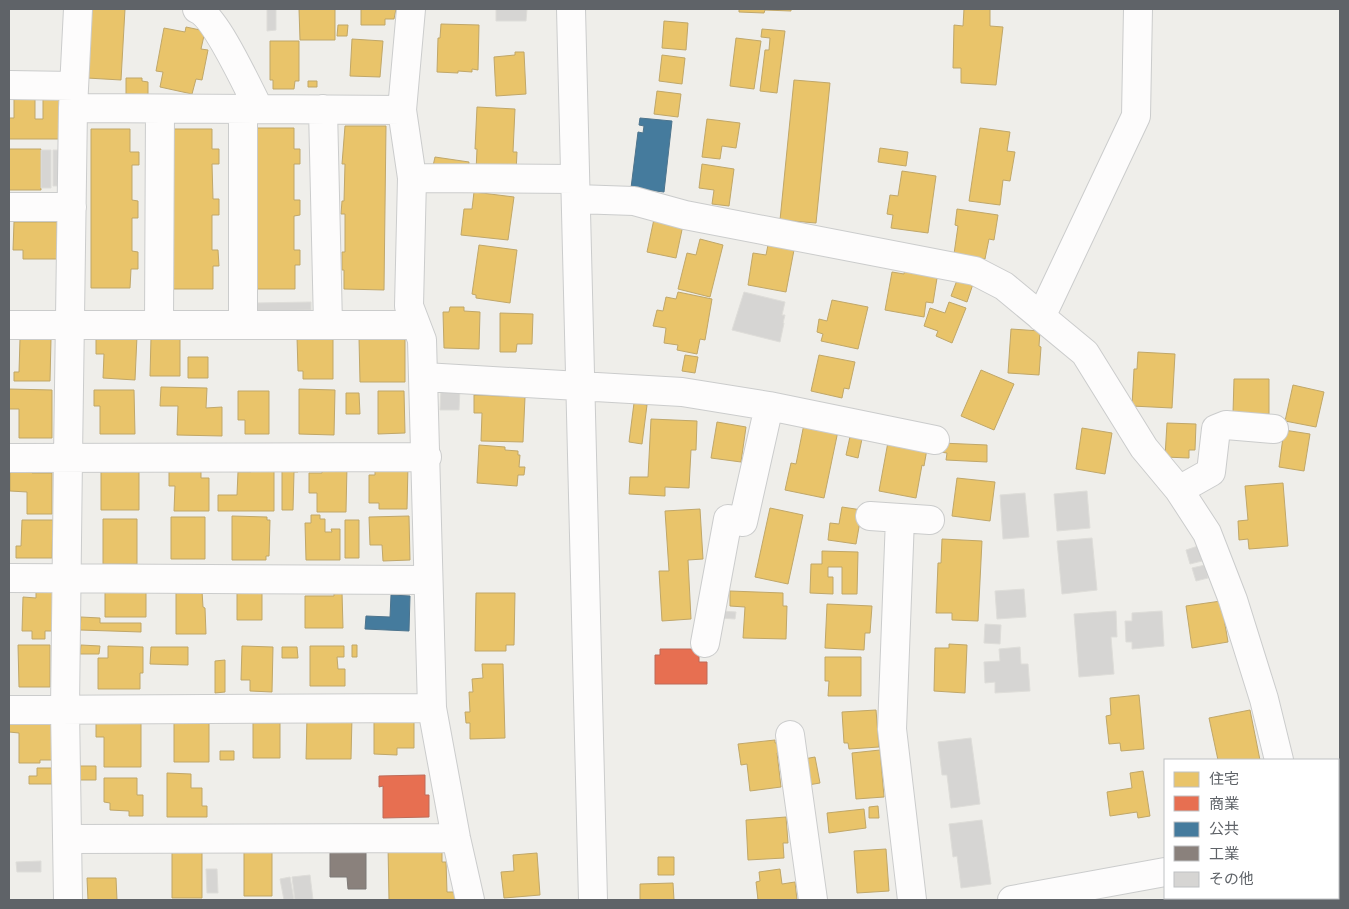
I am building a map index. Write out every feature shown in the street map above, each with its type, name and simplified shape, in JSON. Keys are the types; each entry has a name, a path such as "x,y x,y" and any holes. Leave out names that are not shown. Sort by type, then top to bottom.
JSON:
{"street":[{"path":"68,900 66,578 73,97 78,9"},
{"path":"197,9 201,10 214,25 251,109 242,325"},
{"path":"410,9 402,110 412,178 409,306 422,340 424,377 432,708 456,838 470,900"},
{"path":"571,9 593,900"},
{"path":"1041,317 1136,116 1138,9"},
{"path":"9,85 73,97 160,109 402,110"},
{"path":"159,325 160,109"},
{"path":"323,109 328,325"},
{"path":"412,178 576,189 684,214 975,271 1004,286 1085,353 1144,448 1180,490 1207,533 1233,600 1264,699 1279,759"},
{"path":"9,207 72,207"},
{"path":"9,325 416,325"},
{"path":"424,377 682,392 769,406 935,440"},
{"path":"705,643 728,519 744,522 769,406"},
{"path":"1180,490 1211,472 1216,429 1226,425 1274,429"},
{"path":"9,458 427,457"},
{"path":"870,516 930,520"},
{"path":"900,518 892,729 912,900"},
{"path":"9,578 428,580"},
{"path":"9,710 432,708"},
{"path":"790,735 812,900"},
{"path":"68,839 456,838"},
{"path":"1012,900 1164,872"}],"building: 住宅":[{"path":"92,9 125,9 121,80 87,78"},
{"path":"299,9 335,9 335,40 300,40"},
{"path":"361,9 396,9 394,19 385,19 385,25 361,25"},
{"path":"739,9 791,9 791,11 765,10 764,13 739,12"},
{"path":"964,9 990,9 990,26 1003,27 996,85 961,83 961,68 953,68 954,25 963,26"},
{"path":"664,21 688,23 686,50 662,48"},
{"path":"441,24 479,25 478,70 472,69 472,72 458,71 458,73 437,72 438,38 440,38"},
{"path":"338,25 348,25 347,36 337,36"},
{"path":"186,27 205,31 201,49 208,50 202,80 196,79 192,94 160,87 163,72 156,71 164,28 185,32"},
{"path":"762,29 785,31 777,93 760,91 765,50 769,50 770,38 761,37"},
{"path":"736,38 761,41 754,89 730,86"},
{"path":"352,39 383,41 380,77 350,76"},
{"path":"270,41 299,41 299,81 295,81 294,89 273,89 273,80 270,80"},
{"path":"515,52 524,52 526,94 496,96 494,57 515,55"},
{"path":"662,55 685,58 682,84 659,81"},
{"path":"126,78 142,78 142,81 148,82 148,95 126,94"},
{"path":"794,80 830,83 816,223 780,220"},
{"path":"308,81 317,81 317,87 308,87"},
{"path":"657,91 681,94 678,117 654,114"},
{"path":"14,95 35,95 35,119 43,119 43,96 61,96 62,139 9,139 9,118 14,118"},
{"path":"477,107 515,109 513,152 517,152 516,173 476,171"},
{"path":"707,119 740,123 736,148 722,146 720,159 702,157"},
{"path":"345,126 386,126 384,290 344,289 342,252 345,252 345,214 341,214 342,201 344,201 345,164 342,164"},
{"path":"254,128 294,128 294,149 300,149 300,164 294,164 294,200 300,200 300,215 294,216 294,250 300,250 300,265 295,265 295,289 254,289"},
{"path":"980,128 1010,132 1007,151 1015,152 1010,181 1003,180 1000,205 969,201"},
{"path":"91,129 130,129 130,152 139,152 139,165 132,165 132,200 138,201 138,218 132,218 132,251 138,252 138,269 131,269 130,288 91,288"},
{"path":"171,129 212,129 212,149 219,149 219,164 212,164 213,199 219,199 219,215 212,215 212,250 218,250 219,266 213,266 213,289 170,289"},
{"path":"880,148 908,152 906,166 878,162"},
{"path":"9,149 41,149 41,190 9,190"},
{"path":"435,157 469,162 468,171 433,166"},
{"path":"702,164 734,169 729,206 712,204 714,190 699,188"},
{"path":"902,171 936,176 928,233 891,228 893,215 887,214 890,195 898,196"},
{"path":"474,192 514,197 508,240 461,235 464,209 472,209"},
{"path":"957,209 998,215 994,240 989,239 985,259 954,254 958,226 955,225"},
{"path":"654,219 683,225 676,258 647,252"},
{"path":"14,222 57,222 57,259 23,259 23,250 13,250"},
{"path":"700,239 723,245 710,297 678,289 687,253 696,255"},
{"path":"479,245 517,250 510,303 476,298 476,295 472,294"},
{"path":"768,245 794,250 786,292 748,285 753,253 766,255"},
{"path":"905,267 938,272 933,303 926,302 924,317 885,310 892,272 904,274"},
{"path":"959,275 974,281 967,302 951,296"},
{"path":"678,292 712,299 705,340 700,339 697,354 677,350 678,345 664,343 666,328 653,326 657,310 663,311 666,297 676,299"},
{"path":"832,300 868,307 858,349 821,341 823,334 817,332 819,319 827,321"},
{"path":"949,302 966,308 952,343 936,336 938,331 924,326 930,308 945,313"},
{"path":"450,307 464,307 464,311 480,312 479,349 444,348 443,312 449,312"},
{"path":"500,313 533,314 532,344 517,344 516,352 500,352"},
{"path":"1011,329 1040,331 1039,375 1008,373"},
{"path":"137,336 135,380 103,378 104,354 96,354 96,337"},
{"path":"333,336 333,379 303,379 303,371 298,371 297,337"},
{"path":"151,338 180,339 180,376 150,376"},
{"path":"359,338 405,338 405,382 360,382"},
{"path":"20,339 51,339 50,381 14,381 14,372 19,372"},
{"path":"1138,352 1175,354 1172,408 1132,406 1134,369 1137,369"},
{"path":"685,355 698,357 695,373 682,371"},
{"path":"819,355 855,362 849,389 844,388 842,398 811,391"},
{"path":"188,357 208,357 208,378 188,378"},
{"path":"981,370 1014,384 994,430 961,416"},
{"path":"1234,379 1269,379 1269,414 1233,413"},
{"path":"1293,385 1324,392 1316,427 1285,421"},
{"path":"161,387 207,388 206,408 222,407 222,436 177,435 178,406 160,406"},
{"path":"9,389 52,390 52,438 19,438 19,409 9,409"},
{"path":"299,389 335,390 334,435 299,434"},
{"path":"94,390 134,390 135,434 100,434 100,406 94,406"},
{"path":"238,391 269,391 269,434 245,434 245,420 238,420"},
{"path":"378,391 404,391 405,433 378,434"},
{"path":"346,393 359,393 360,414 346,414"},
{"path":"474,395 525,397 523,442 481,441 482,413 474,413"},
{"path":"634,403 647,405 642,444 629,442"},
{"path":"651,419 697,421 696,450 691,450 689,488 665,487 665,496 629,494 630,477 648,477"},
{"path":"717,422 746,427 741,462 711,458"},
{"path":"1167,423 1196,424 1195,450 1189,450 1189,458 1165,457"},
{"path":"804,424 838,431 824,498 785,490 791,463 796,464"},
{"path":"1082,428 1112,433 1105,474 1076,469"},
{"path":"1284,430 1310,434 1304,471 1279,467"},
{"path":"851,432 863,434 858,458 846,455"},
{"path":"888,442 927,449 916,498 879,491"},
{"path":"941,443 987,445 987,462 946,460 947,453 940,452"},
{"path":"479,445 505,447 505,450 518,451 518,455 520,455 519,467 525,467 524,475 518,475 517,486 477,483"},
{"path":"10,465 32,466 32,473 52,473 52,514 27,514 27,492 10,491"},
{"path":"408,465 407,509 379,509 379,503 369,503 369,475 375,475 375,467"},
{"path":"169,466 201,467 201,478 209,478 209,511 174,511 175,486 169,486"},
{"path":"322,466 347,466 346,512 317,512 317,493 309,493 309,473 322,473"},
{"path":"101,467 139,467 139,510 101,510"},
{"path":"251,467 274,467 274,511 218,511 218,495 237,495 238,472 251,472"},
{"path":"282,467 298,468 298,472 294,472 293,510 282,510"},
{"path":"957,478 995,482 990,521 952,516"},
{"path":"1283,483 1288,546 1249,549 1248,539 1239,540 1238,521 1248,520 1245,486"},
{"path":"842,507 862,510 856,544 828,540 830,523 839,524"},
{"path":"770,508 803,515 788,584 755,577"},
{"path":"700,509 703,559 688,560 691,619 662,621 659,571 669,571 665,511"},
{"path":"311,515 320,515 320,519 325,519 325,532 332,532 331,529 340,529 340,560 306,560 305,523 311,523"},
{"path":"232,516 267,517 267,520 270,520 269,556 266,556 266,560 232,560"},
{"path":"409,516 410,560 383,561 382,545 370,545 369,517"},
{"path":"171,517 205,517 205,559 171,559"},
{"path":"103,519 137,519 137,564 103,564"},
{"path":"22,520 53,520 52,558 16,558 16,546 21,546"},
{"path":"345,520 359,520 359,558 345,558"},
{"path":"942,539 982,541 978,621 952,620 952,613 936,613 938,563 941,563"},
{"path":"822,551 858,552 857,594 842,594 842,567 828,567 828,577 833,577 833,594 810,593 811,564 822,564"},
{"path":"105,590 146,590 146,617 105,617"},
{"path":"202,591 206,634 176,634 176,592"},
{"path":"237,591 262,591 262,620 237,620"},
{"path":"730,591 783,593 783,606 787,606 786,639 743,638 745,607 730,606"},
{"path":"36,592 54,592 54,631 45,631 45,639 32,639 32,631 22,631 23,597 36,598"},
{"path":"334,592 342,592 343,628 305,628 305,596 334,596"},
{"path":"476,593 515,593 514,645 506,645 506,651 475,651"},
{"path":"1221,601 1228,642 1192,648 1186,606"},
{"path":"827,604 872,606 870,633 865,633 864,650 825,648"},
{"path":"81,617 100,618 100,623 141,623 141,632 80,630"},
{"path":"949,644 967,645 965,693 934,691 935,648 949,648"},
{"path":"18,645 50,645 50,687 19,687"},
{"path":"81,645 100,646 99,654 80,654"},
{"path":"352,645 357,645 357,657 352,657"},
{"path":"108,646 143,647 143,673 140,673 140,689 98,689 98,658 108,658"},
{"path":"242,646 273,647 272,692 250,691 250,680 241,680"},
{"path":"310,646 344,646 344,657 337,657 338,669 345,669 345,686 310,686"},
{"path":"151,647 188,647 188,665 150,664"},
{"path":"282,647 297,647 298,658 282,658"},
{"path":"825,657 861,657 861,696 828,696 829,681 825,681"},
{"path":"225,660 225,692 215,693 215,661"},
{"path":"482,664 503,664 505,738 470,739 470,723 466,723 465,712 470,712 469,692 473,692 472,679 483,678"},
{"path":"1139,695 1144,749 1121,751 1120,743 1109,744 1106,716 1111,715 1110,698"},
{"path":"876,710 879,747 849,749 848,743 844,743 842,712"},
{"path":"1250,710 1260,759 1218,759 1209,718"},
{"path":"374,716 414,716 414,748 397,748 397,755 374,754"},
{"path":"307,717 352,717 351,759 306,759"},
{"path":"9,719 47,721 47,724 53,724 53,760 40,760 40,763 19,763 19,733 9,732"},
{"path":"96,720 141,720 141,767 104,767 104,737 96,737"},
{"path":"174,720 209,720 209,762 174,762"},
{"path":"253,723 280,723 280,758 253,758"},
{"path":"775,740 775,743 782,742 783,752 777,753 781,787 750,791 747,764 741,765 738,744"},
{"path":"880,750 884,797 856,799 852,753"},
{"path":"220,751 234,751 234,760 220,760"},
{"path":"815,757 820,783 808,785 804,759"},
{"path":"79,766 96,766 96,780 79,780"},
{"path":"37,768 52,768 52,776 56,776 56,784 29,784 29,776 37,776"},
{"path":"1143,771 1150,816 1138,818 1137,812 1110,816 1107,792 1132,788 1130,773"},
{"path":"167,773 191,774 191,788 202,788 202,806 207,806 207,817 167,817"},
{"path":"104,778 137,778 137,795 143,795 143,816 129,816 129,811 110,810 110,803 104,802"},
{"path":"878,806 879,818 869,818 869,807"},
{"path":"864,809 866,828 829,833 827,813"},
{"path":"786,817 788,843 783,843 784,858 748,860 746,820"},
{"path":"1339,837 1340,837 1339,872"},
{"path":"172,846 202,852 202,898 172,898"},
{"path":"388,846 442,851 442,862 446,862 447,892 456,892 457,900 389,900"},
{"path":"244,849 272,849 272,896 244,896"},
{"path":"886,849 889,891 857,893 854,851"},
{"path":"537,853 540,895 504,898 501,872 514,871 513,855"},
{"path":"658,857 674,857 674,875 658,875"},
{"path":"780,869 782,884 795,882 797,900 758,900 756,882 760,881 759,872"},
{"path":"87,878 116,878 117,900 88,900"},
{"path":"673,883 674,900 640,900 640,884"},
{"path":"1264,899 1293,900 1264,900"}],"building: 商業":[{"path":"660,649 699,649 699,662 707,662 707,684 655,684 655,655 660,655"},
{"path":"425,775 425,795 429,795 429,817 383,818 383,786 379,787 379,776"}],"building: 公共":[{"path":"640,118 672,121 664,192 631,188 638,132 643,133 644,126 639,125"},
{"path":"391,595 410,596 409,631 365,629 366,616 390,617"}],"building: 工業":[{"path":"366,847 366,889 348,889 347,877 330,877 330,848"}],"building: その他":[{"path":"267,9 276,9 276,30 267,31"},
{"path":"496,9 527,9 526,21 496,21"},
{"path":"41,150 51,150 51,188 41,188"},
{"path":"53,150 61,150 61,186 53,186"},
{"path":"744,292 785,302 782,315 785,315 784,323 780,342 732,330"},
{"path":"311,302 311,310 255,311 256,303"},
{"path":"441,388 460,388 459,410 440,410"},
{"path":"1087,491 1090,528 1057,531 1054,494"},
{"path":"1025,493 1029,537 1003,539 1000,495"},
{"path":"1092,538 1097,590 1062,594 1057,541"},
{"path":"1198,546 1202,561 1190,564 1186,550"},
{"path":"1205,565 1208,578 1196,581 1192,568"},
{"path":"1024,589 1026,617 997,619 995,591"},
{"path":"721,611 736,612 735,619 721,618"},
{"path":"1116,611 1117,637 1111,637 1114,674 1079,677 1074,614"},
{"path":"1162,611 1164,646 1132,649 1132,642 1126,642 1125,621 1132,621 1132,613"},
{"path":"985,624 1001,625 1000,644 984,643"},
{"path":"1020,647 1021,664 1028,664 1030,691 995,693 995,682 985,683 984,662 1000,661 999,649"},
{"path":"971,738 980,804 951,808 947,775 942,775 938,742"},
{"path":"982,820 991,884 961,888 957,856 953,857 949,824"},
{"path":"41,861 41,872 17,872 16,862"},
{"path":"206,869 217,869 218,893 207,893"},
{"path":"310,875 313,900 295,900 292,877"},
{"path":"290,877 294,900 284,900 280,879"}]}
